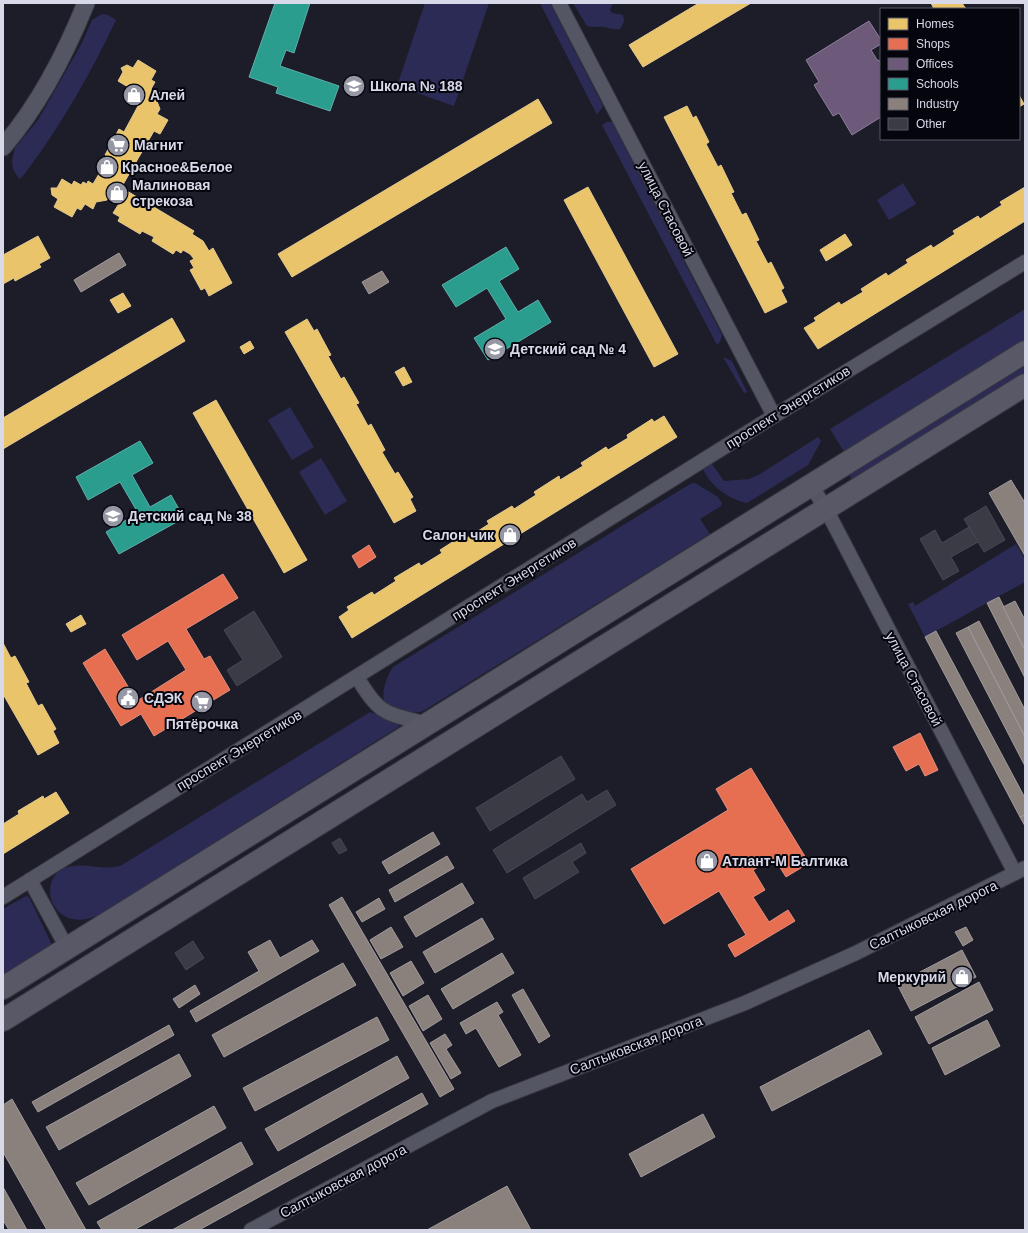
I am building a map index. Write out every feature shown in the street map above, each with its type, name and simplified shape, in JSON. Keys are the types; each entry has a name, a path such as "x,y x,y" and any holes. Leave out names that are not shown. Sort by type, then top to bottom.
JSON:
{"main road":[{"path":"3,988 1025,352"},
{"path":"3,1020 1025,385"}],"street":[{"path":"3,132 22,107 50,62 65,33 76,3"},
{"path":"3,147 30,113 58,67 86,3"},
{"name":"улица Стасовой","path":"559,3 774,416"},
{"name":"проспект Энергетиков","path":"3,897 357,678 774,416 1025,262"},
{"name":"улица Стасовой","path":"811,485 826,509 1020,871"},
{"path":"357,678 367,694 381,710 390,714 427,724"},
{"name":"Салтыковская дорога","path":"251,1230 492,1101 745,1004 856,953 1020,871"},
{"path":"30,880 67,948"}],"shaded area":[{"path":"425,3 489,3 454,106 397,86"},
{"path":"540,3 550,3 603,106 597,115"},
{"path":"573,3 613,3 610,10 612,13 623,15 624,22 620,29 587,26"},
{"path":"102,14 108,15 116,20 106,40 85,81 62,120 37,157 19,179 13,169 12,161 15,148 38,120 82,43 92,20"},
{"path":"607,122 612,122 722,335 720,342 717,345 602,125"},
{"path":"903,183 916,204 889,220 877,200"},
{"path":"1025,309 1025,340 844,452 830,429"},
{"path":"723,357 732,361 747,392 744,393"},
{"path":"1025,366 1025,375 853,481 849,475"},
{"path":"290,407 314,447 292,460 268,420"},
{"path":"818,437 821,441 808,465 747,503 734,499 721,491 706,475 703,469 712,464 724,481 749,479 760,474"},
{"path":"321,458 347,501 325,515 299,472"},
{"path":"695,483 718,497 722,503 721,506 700,519 710,534 423,711 413,713 401,712 386,704 383,692 387,678 393,667 690,484"},
{"path":"1016,544 1025,559 1025,582 925,637 908,604 913,602 915,606"},
{"path":"370,712 385,717 400,726 99,915 83,919 71,919 61,914 54,906 50,886 54,877 61,870 76,866 107,868 122,865"},
{"path":"26,896 29,897 52,945 3,975 3,909"}],"building: Homes":[{"path":"699,3 751,3 643,67 629,45"},
{"path":"931,3 962,3 965,8 934,8"},
{"path":"138,60 156,71 151,80 155,82 151,89 160,93 156,99 160,109 157,114 168,120 160,134 154,131 121,188 127,191 120,203 109,197 107,200 96,202 93,209 85,204 81,210 77,208 72,217 54,207 58,199 52,195 51,188 57,188 62,179 72,185 74,181 81,185 83,182 87,184 88,181 93,184 109,157 105,155 119,129 124,132 138,106 133,103 135,100 132,98 134,95 126,91 128,87 118,81 123,72 121,68 127,65 133,68"},
{"path":"1020,97 1024,104 1020,106"},
{"path":"538,99 552,123 292,277 278,254"},
{"path":"687,106 693,118 696,116 709,142 706,144 718,167 721,165 734,192 731,193 742,215 746,213 759,240 756,241 768,264 771,262 784,288 781,290 787,302 765,313 664,117"},
{"path":"588,187 678,354 654,367 564,200"},
{"path":"1025,187 1025,221 818,349 804,328 816,321 814,318 839,302 841,305 863,292 861,289 886,273 888,276 908,263 906,260 931,245 933,248 955,234 953,231 978,216 980,219 1002,205 1000,202"},
{"path":"127,191 194,231 192,234 203,241 209,251 213,248 232,283 209,296 205,288 201,290 190,270 194,268 190,261 194,259 190,254 183,250 181,253 176,250 173,254 152,241 154,237 142,231 140,234 118,221 120,217 113,213"},
{"path":"845,234 852,245 826,261 820,250"},
{"path":"38,236 50,258 39,264 41,267 15,281 14,278 3,284 3,255"},
{"path":"123,293 131,306 118,313 110,300"},
{"path":"172,318 185,341 3,449 3,418"},
{"path":"307,319 314,331 317,329 331,355 328,356 341,379 344,377 359,403 356,404 368,426 371,424 385,450 382,452 395,474 398,472 413,497 410,499 416,511 394,523 285,332"},
{"path":"250,341 254,348 244,354 240,347"},
{"path":"404,367 412,382 403,386 395,372"},
{"path":"216,400 307,560 284,573 193,413"},
{"path":"664,416 677,437 352,638 339,617 349,610 347,607 372,592 374,595 396,581 394,578 419,563 421,566 442,553 440,550 465,534 467,538 489,524 487,521 512,506 514,509 536,495 534,492 559,476 560,480 583,466 581,463 606,447 608,450 628,438 627,435 652,419 654,422"},
{"path":"81,615 86,624 71,632 66,624"},
{"path":"3,643 11,658 15,656 29,682 26,683 38,706 42,704 56,729 53,731 59,743 38,755 3,694"},
{"path":"56,792 69,813 3,854 3,824 19,814 18,811 43,796 44,799"}],"building: Shops":[{"path":"369,545 376,557 359,568 352,556"},
{"path":"223,574 238,598 186,629 204,659 210,656 230,690 154,736 141,714 121,726 83,663 105,649 137,701 186,670 168,641 137,660 122,635"},
{"path":"920,733 938,770 925,776 919,764 906,771 893,747"},
{"name":"Атлант-М Балтика","path":"751,768 809,863 786,877 774,858 753,870 765,890 753,897 769,922 788,910 795,921 735,957 728,945 746,935 719,891 664,924 631,869 728,810 716,789"}],"building: Offices":[{"path":"869,21 880,38 880,45 871,50 877,60 880,61 880,118 852,135 839,113 833,116 814,85 819,82 806,60"}],"building: Schools":[{"path":"275,3 310,3 294,53 286,50 280,66 339,86 330,111 276,93 278,87 249,77"},
{"path":"506,247 519,269 499,281 518,312 538,300 551,322 488,360 474,338 506,319 487,288 456,307 442,285"},
{"path":"140,441 153,463 132,475 150,507 171,495 184,518 119,554 106,532 138,513 120,482 88,500 76,477"}],"building: Industry":[{"path":"119,253 126,265 81,292 74,280"},
{"path":"382,271 389,282 369,294 362,282"},
{"path":"1011,480 1025,503 1025,556 989,493"},
{"path":"999,597 1025,650 1025,678 987,603"},
{"path":"1015,601 1025,620 1025,650 1003,607"},
{"path":"979,621 1025,710 1025,737 968,627"},
{"path":"968,627 1025,737 1025,766 956,633"},
{"path":"936,631 1025,798 1025,815 1020,817 925,637"},
{"path":"1025,815 1025,826 1020,817"},
{"path":"433,832 440,844 389,874 382,862"},
{"path":"447,856 454,868 395,902 389,890"},
{"path":"462,883 474,903 416,937 404,917"},
{"path":"342,897 454,1089 440,1097 329,905"},
{"path":"379,898 385,909 362,922 356,912"},
{"path":"482,918 494,939 435,973 423,952"},
{"path":"391,927 403,947 381,959 370,940"},
{"path":"966,927 973,940 963,946 955,932"},
{"path":"270,940 280,958 312,940 319,951 196,1022 190,1011 259,971 248,952"},
{"path":"962,950 976,977 911,1011 897,984"},
{"path":"502,953 514,973 453,1009 441,989"},
{"path":"411,961 424,983 403,996 390,973"},
{"path":"343,963 356,985 224,1057 212,1035"},
{"path":"979,982 993,1010 929,1044 915,1017"},
{"path":"195,985 200,994 179,1008 173,999"},
{"path":"523,989 550,1036 539,1043 512,995"},
{"path":"428,995 442,1019 423,1031 409,1006"},
{"path":"497,1002 503,1012 498,1015 521,1055 499,1067 476,1028 466,1034 460,1023"},
{"path":"377,1017 389,1040 255,1111 243,1088"},
{"path":"987,1020 1000,1046 945,1075 932,1048"},
{"path":"169,1025 174,1035 38,1112 32,1102"},
{"path":"869,1030 882,1054 772,1111 760,1087"},
{"path":"445,1034 452,1045 446,1049 461,1073 451,1079 430,1043"},
{"path":"179,1054 191,1076 59,1150 46,1127"},
{"path":"397,1056 409,1078 278,1151 265,1129"},
{"path":"422,1093 428,1104 199,1230 172,1230"},
{"path":"12,1099 86,1230 47,1230 3,1152 3,1105"},
{"path":"214,1106 226,1128 89,1205 76,1183"},
{"path":"703,1114 715,1137 641,1177 629,1154"},
{"path":"241,1142 253,1164 134,1230 102,1230 97,1222"},
{"path":"507,1186 531,1230 427,1230"},
{"path":"3,1187 27,1230 9,1230 3,1220"}],"building: Other":[{"path":"986,506 1005,540 984,552 964,519"},
{"path":"969,527 978,542 951,557 959,571 943,580 920,539 935,530 942,543"},
{"path":"254,611 282,657 237,686 227,670 243,660 224,630"},
{"path":"561,756 575,779 490,831 476,808"},
{"path":"607,790 616,805 507,873 493,850 582,794 587,802"},
{"path":"340,838 347,850 339,854 332,843"},
{"path":"581,843 586,853 572,862 579,872 535,899 523,878"},
{"path":"193,941 204,958 186,970 175,953"}],"place":[{"name":"Школа № 188","path":"354,86"},
{"name":"Алей","path":"134,95"},
{"name":"Магнит","path":"118,145"},
{"name":"Красное&Белое","path":"107,167"},
{"name":"Малиновая стрекоза","path":"117,193"},
{"name":"Детский сад № 4","path":"495,349"},
{"name":"Детский сад № 38","path":"113,516"},
{"name":"Салон чик","path":"510,535"},
{"name":"СДЭК","path":"128,698"},
{"name":"Пятёрочка","path":"202,702"},
{"name":"Атлант-М Балтика","path":"707,861"},
{"name":"Меркурий","path":"962,977"}]}
